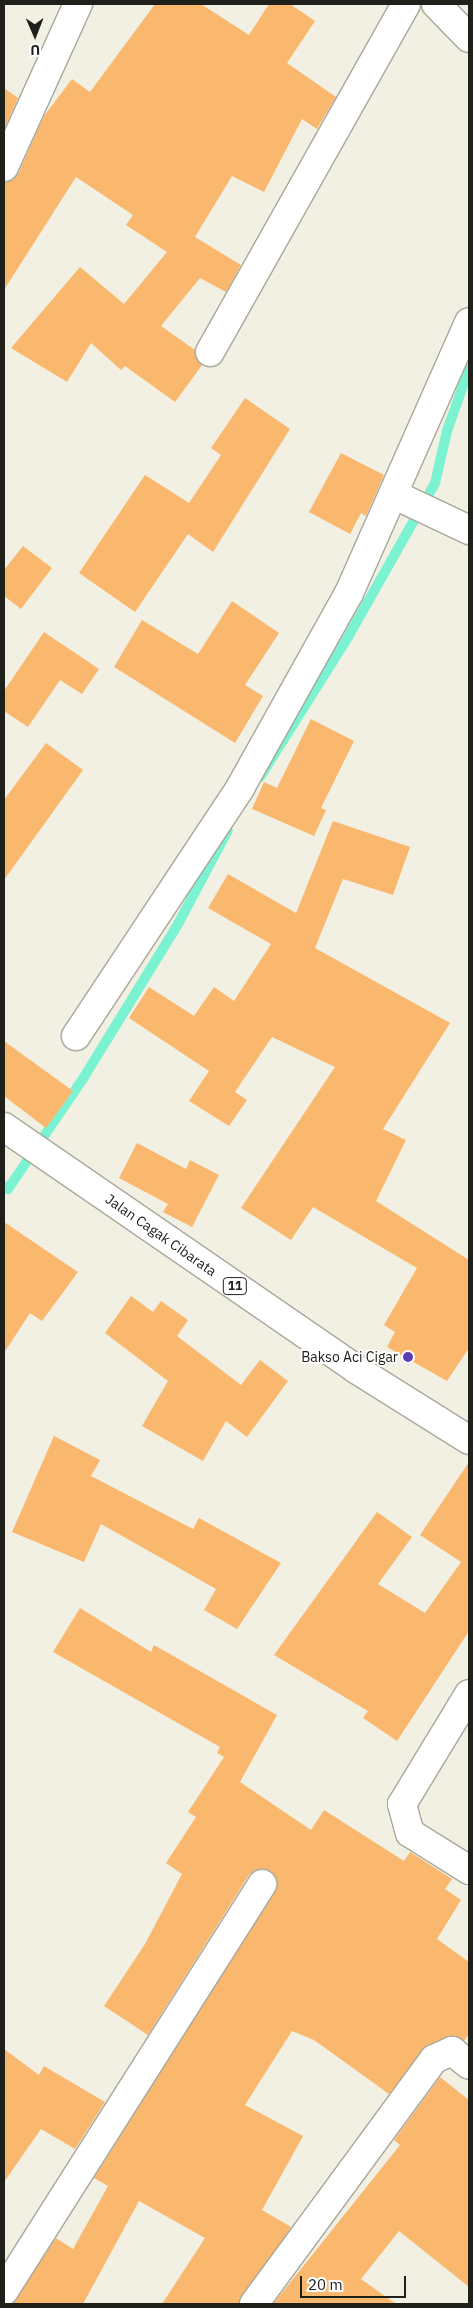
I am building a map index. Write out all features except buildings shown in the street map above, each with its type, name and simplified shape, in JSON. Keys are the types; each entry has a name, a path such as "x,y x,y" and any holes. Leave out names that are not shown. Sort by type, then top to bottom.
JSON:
{"main road":[{"path":"4,167 78,4"},
{"path":"210,352 406,4"},
{"path":"436,4 469,38"},
{"path":"76,1036 240,788 349,593 395,495 469,322"},
{"path":"395,495 469,530"},
{"name":"Jalan Cagak Cibarata","path":"4,1127 356,1369 469,1440"},
{"path":"469,1694 402,1804 410,1833 469,1870"},
{"path":"4,2290 262,1884"},
{"path":"254,2304 434,2059 452,2051 469,2065"}],"waterway":[{"path":"260,777 348,637 435,483 447,431 469,369"},
{"path":"4,1186 8,1189 84,1077 178,924 228,830"}],"place":[{"name":"Bakso Aci Cigar","path":"408,1357"}]}
